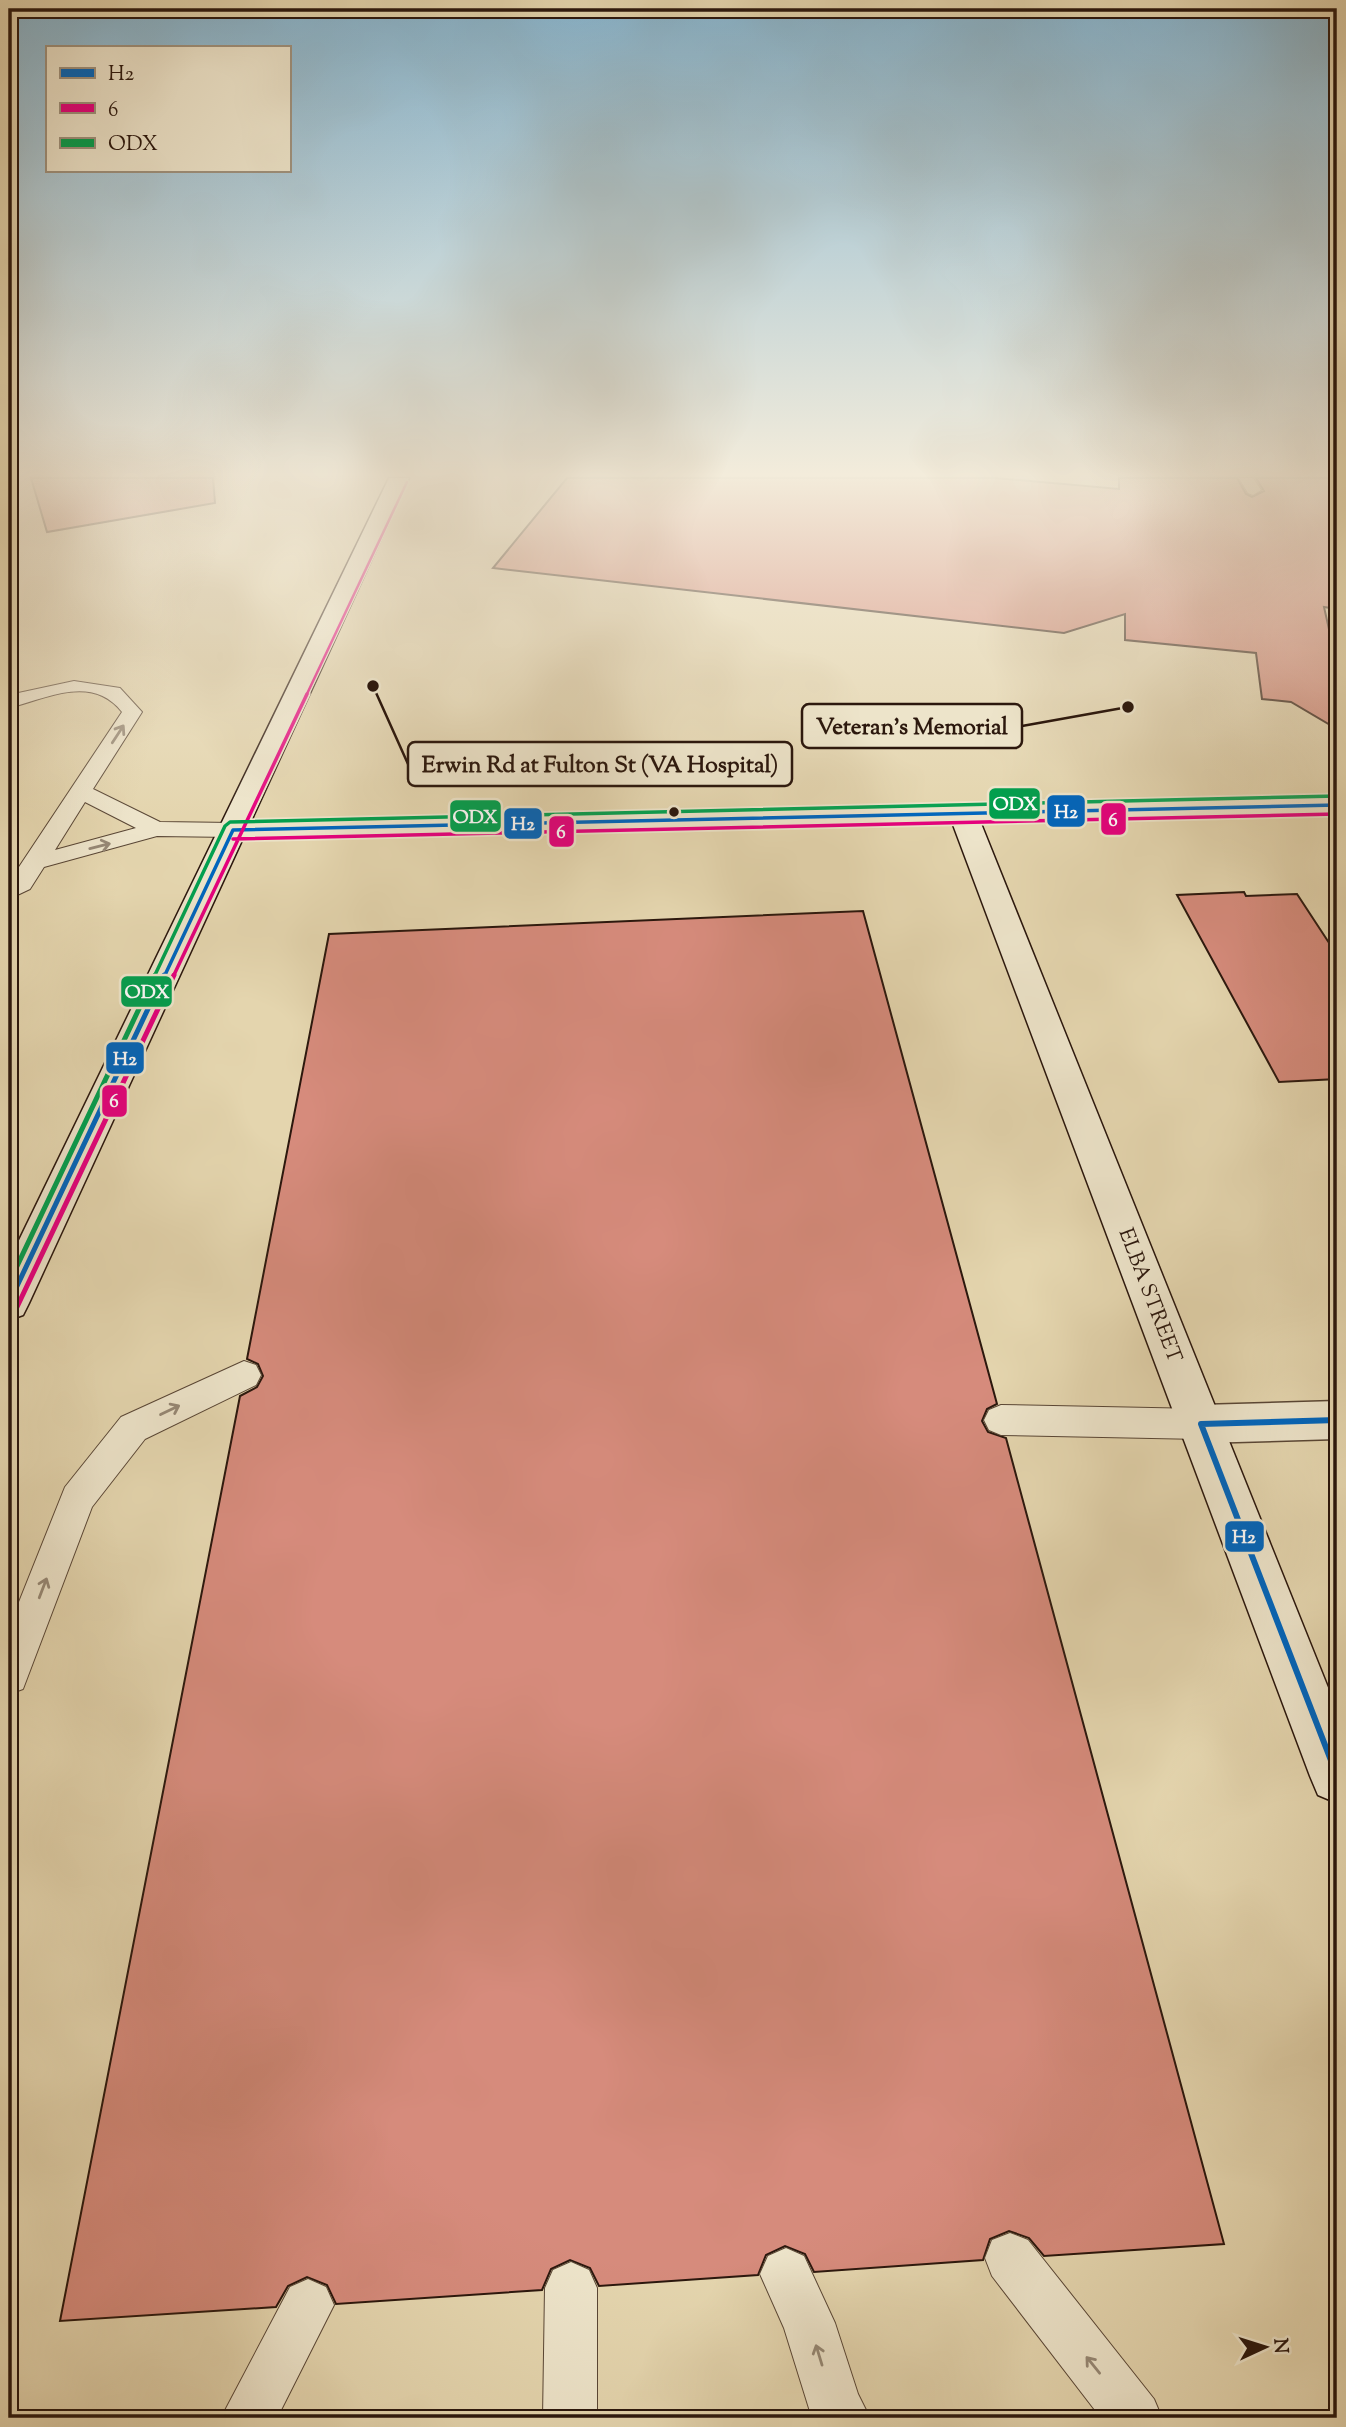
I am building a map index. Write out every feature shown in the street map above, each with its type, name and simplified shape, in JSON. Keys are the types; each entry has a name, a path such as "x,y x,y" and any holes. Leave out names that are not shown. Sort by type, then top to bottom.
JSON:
{"main road":[{"path":"9,1303 346,591"},
{"path":"233,830 1337,805"},
{"name":"ELBA STREET","path":"963,815 1337,1776"},
{"path":"1201,1424 1337,1420"}],"lane":[{"path":"9,702 32,693 79,686 115,693 132,712 79,790 22,884 9,892"},
{"path":"79,790 156,829"},
{"path":"33,863 156,829 233,830"},
{"path":"9,1675 78,1498 133,1428 244,1374"},
{"path":"1001,1420 1201,1424"},
{"path":"1010,2258 1135,2418"},
{"path":"786,2274 809,2323 836,2410 843,2418"},
{"path":"570,2418 571,2288"},
{"path":"248,2418 307,2305"}],"building":[{"path":"697,591 1337,591 1337,609 1324,607 1337,665 1337,729 1291,702 1262,699 1256,653 1125,640 1125,614 1064,633"},
{"path":"1244,892 1246,896 1297,894 1337,955 1337,1079 1279,1082 1177,895"},
{"path":"863,911 997,1404 987,1409 982,1421 988,1432 1006,1438 1224,2244 1044,2256 1029,2238 1009,2231 990,2239 983,2260 814,2272 805,2254 785,2246 766,2255 758,2275 599,2286 590,2268 570,2260 551,2269 542,2290 336,2304 327,2285 307,2277 288,2286 276,2307 60,2321 240,1396 257,1387 263,1376 258,1364 247,1359 329,934"}],"transit line":[{"name":"6","path":"17,1307 355,591"},
{"name":"ODX","path":"9,1283 225,826 230,822 1337,796"},
{"name":"H2","path":"9,1303 233,830 1337,805"},
{"name":"6","path":"233,839 1337,814"},
{"name":"H2","path":"1337,1420 1201,1424 1337,1776"}],"place":[{"name":"Erwin Rd at Fulton St (VA Hospital)","path":"373,686"},
{"name":"Veteran's Memorial","path":"1128,707"}]}
